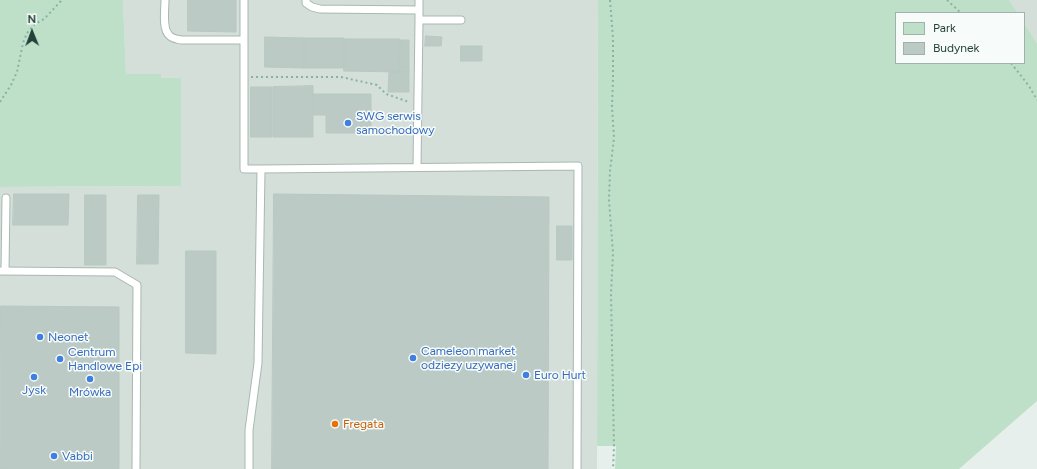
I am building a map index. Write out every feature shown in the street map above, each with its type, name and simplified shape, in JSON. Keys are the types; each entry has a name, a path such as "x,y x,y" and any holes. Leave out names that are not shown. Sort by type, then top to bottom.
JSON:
{"lane":[{"path":"165,0 165,28 168,35 181,40 244,40"},
{"path":"244,0 244,169 578,166 577,469"},
{"path":"306,0 306,3 320,10 419,10"},
{"path":"417,167 419,0"},
{"path":"419,20 461,20"},
{"path":"249,469 249,430 258,363 261,169"},
{"path":"6,198 2,271 115,272 137,285 136,469"}],"path":[{"path":"0,102 17,72 23,43 27,33 35,24 44,19 62,0"},
{"path":"610,0 613,38 612,107 614,138 610,170 609,200 613,253 611,294 614,447 613,469"},
{"path":"947,0 961,12"},
{"path":"1012,64 1029,86 1037,100"},
{"path":"244,78 342,77 377,85 386,94 418,105"}],"shaded area":[{"path":"123,0 598,0 597,469 0,469 0,187 180,186 181,78 161,78 160,74 126,74"},
{"path":"1009,0 1037,0 1037,43 1025,25 1025,12 1017,12"}],"green space":[{"path":"0,0 123,0 126,74 161,74 161,78 181,78 181,186 0,187"},
{"path":"598,0 1009,0 1017,12 895,12 895,64 1025,64 1025,25 1037,43 1037,401 959,469 615,469 616,446 597,446"}],"building":[{"path":"188,0 236,0 236,32 188,31"},
{"path":"426,36 442,37 441,46 425,46"},
{"path":"265,37 304,38 304,68 265,67"},
{"path":"304,38 344,38 344,68 304,68"},
{"path":"344,39 400,39 399,72 344,71"},
{"path":"400,40 409,40 409,67 399,67"},
{"path":"461,46 482,46 482,61 461,61"},
{"path":"399,67 409,67 409,92 388,92 389,71 399,72"},
{"path":"313,86 313,137 273,137 273,87"},
{"path":"251,87 272,87 272,137 251,137"},
{"path":"313,94 371,94 371,133 326,133 326,115 313,115"},
{"path":"14,194 69,194 68,225 13,225"},
{"path":"274,194 549,197 548,469 272,469"},
{"path":"85,195 106,195 106,265 85,265"},
{"path":"138,195 159,195 158,264 137,264"},
{"path":"557,226 572,226 572,260 557,260"},
{"path":"186,251 216,251 216,354 186,353"},
{"name":"Centrum Handlowe Epi","path":"1,306 119,307 119,469 0,469"}],"place":[{"name":"SWG serwis samochodowy","path":"348,123"},
{"name":"Neonet","path":"40,337"},
{"name":"Cameleon market odziezy uzywanej","path":"413,358"},
{"name":"Centrum Handlowe Epi","path":"60,359"},
{"name":"Euro Hurt","path":"526,375"},
{"name":"Jysk","path":"34,377"},
{"name":"Mrówka","path":"90,379"},
{"name":"Fregata","path":"335,424"},
{"name":"Vabbi","path":"54,456"}]}
